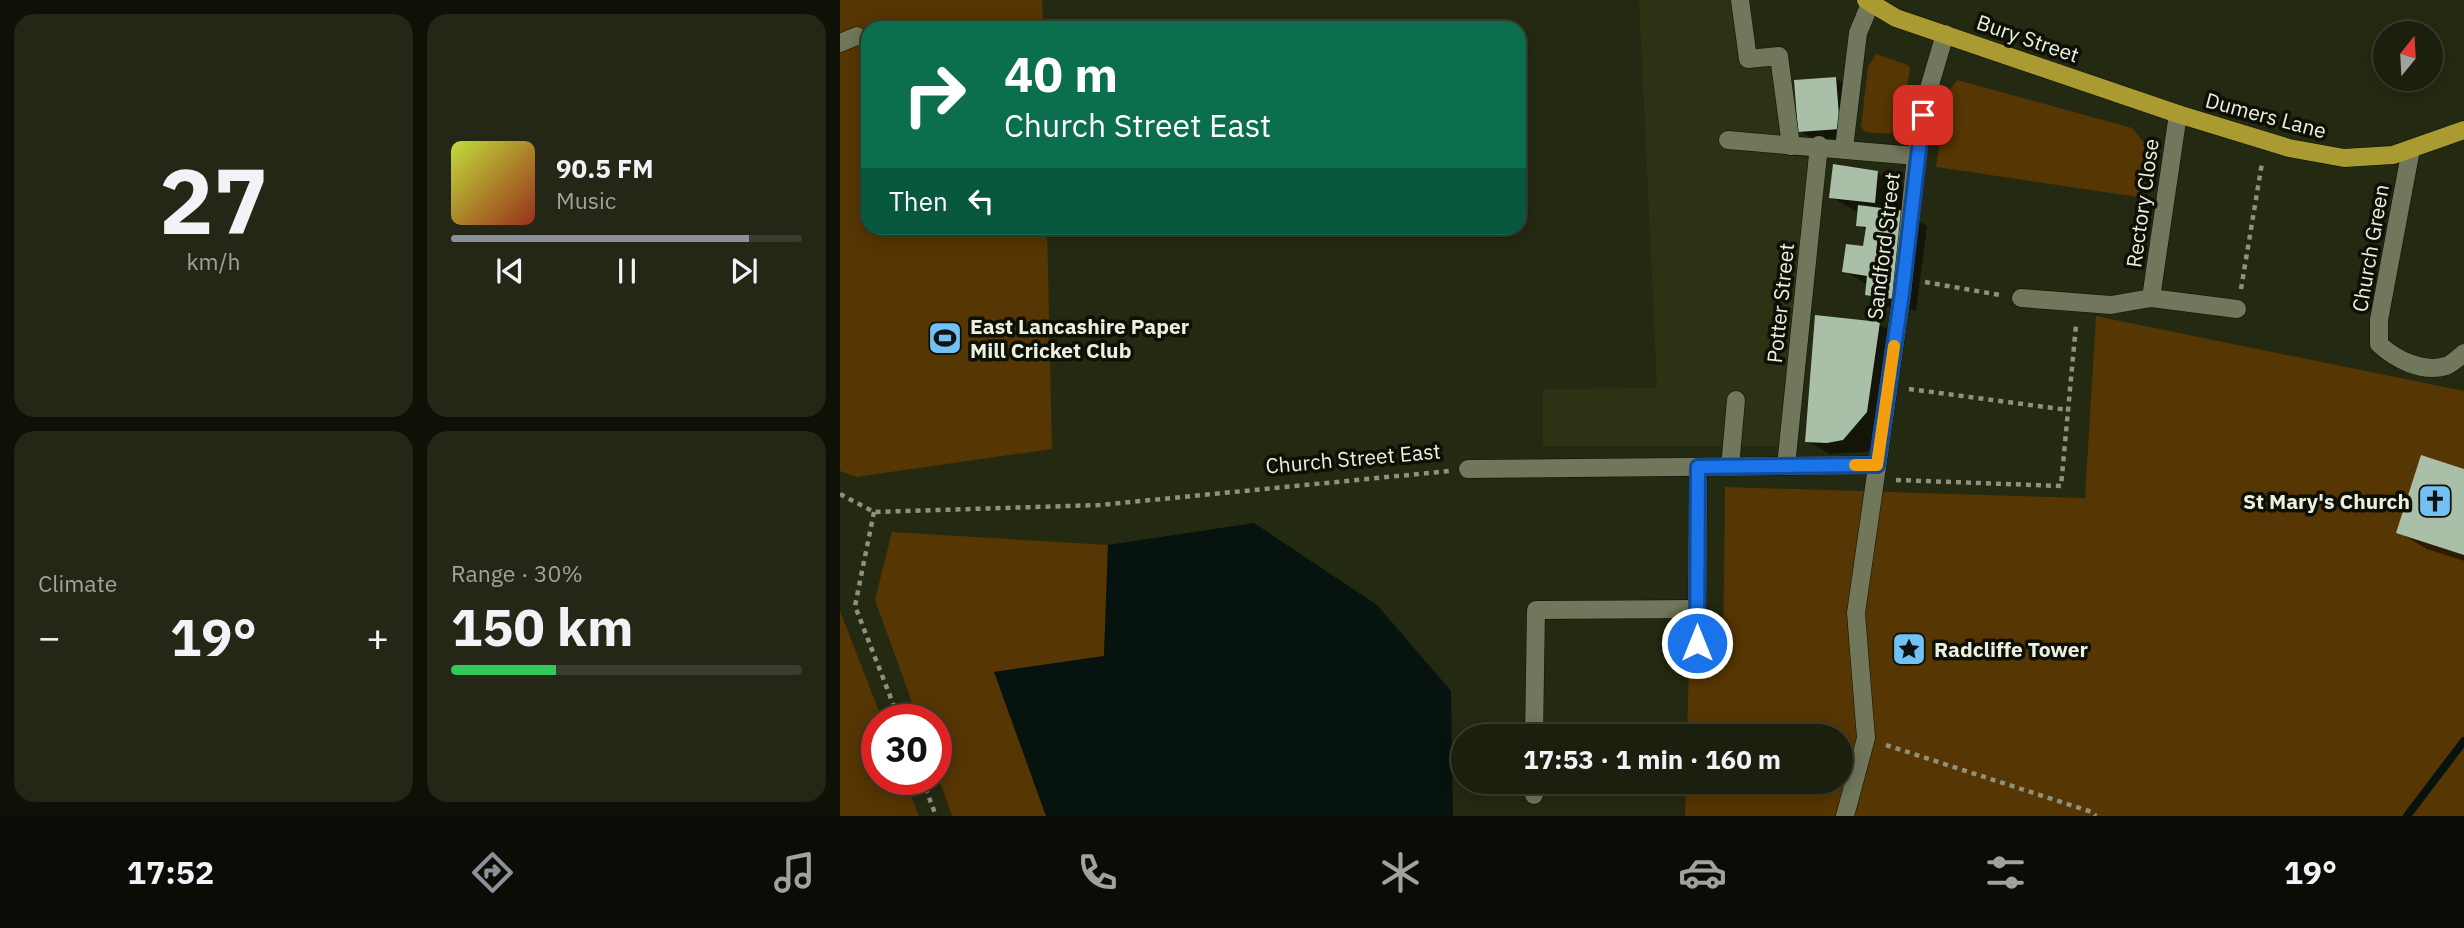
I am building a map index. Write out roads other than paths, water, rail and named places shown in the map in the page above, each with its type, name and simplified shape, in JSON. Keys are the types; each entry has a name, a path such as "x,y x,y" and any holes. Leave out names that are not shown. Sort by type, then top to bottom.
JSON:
{"main road":[{"name":"Bury Street","path":"1868,2 1896,18 2178,114"},
{"name":"Dumers Lane","path":"2178,114 2266,141 2344,158 2393,155 2464,130"}],"street":[{"path":"1740,0 1748,59 1779,57 1791,146"},
{"path":"1844,148 1858,33 1868,2"},
{"name":"Sandford Street","path":"1845,816 1866,738 1856,613 1904,279 1916,156 1927,95 1945,34"},
{"name":"Rectory Close","path":"2151,298 2178,114"},
{"path":"1728,140 1791,146 1819,145 1916,156"},
{"name":"Potter Street","path":"1786,466 1819,145"},
{"name":"Church Green","path":"2412,149 2379,320 2379,344 2393,358 2419,366 2446,366 2464,353"},
{"name":"Rectory Close","path":"2021,298 2111,305 2151,298 2237,309"},
{"path":"1730,467 1736,400"},
{"name":"Church Street East","path":"1468,469 1786,466 1876,472"},
{"path":"1697,643 1698,467"},
{"path":"1534,724 1536,610 1697,608"}],"waterway":[{"path":"2407,816 2464,741"}],"place":[{"name":"East Lancashire Paper Mill Cricket Club","path":"945,338"},
{"name":"St Mary's Church","path":"2435,501"},
{"name":"Radcliffe Tower","path":"1909,649"}]}
